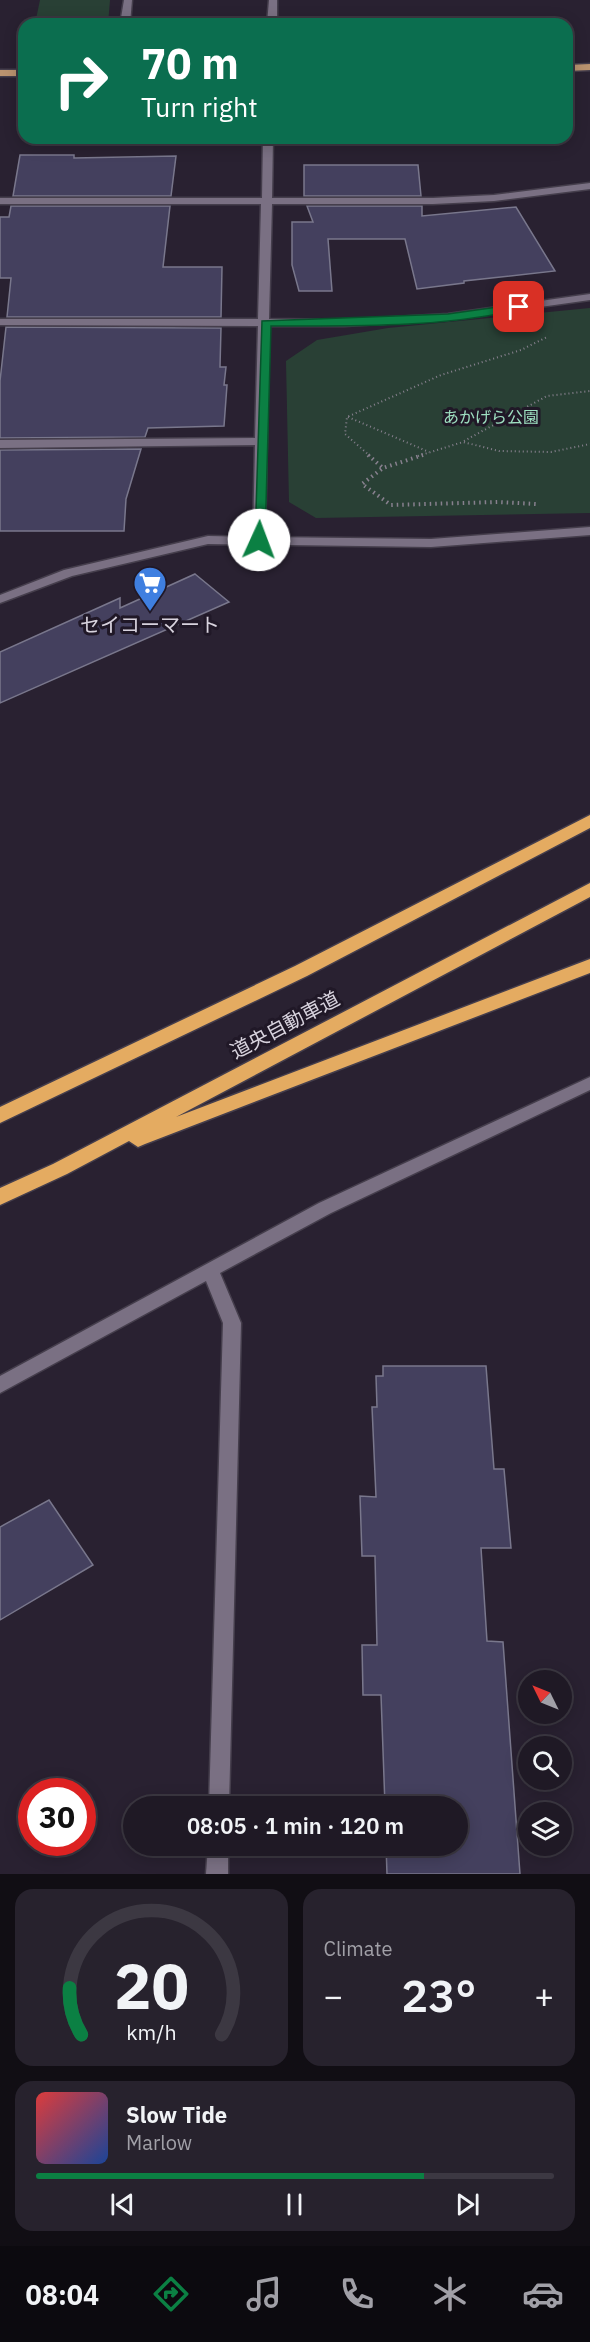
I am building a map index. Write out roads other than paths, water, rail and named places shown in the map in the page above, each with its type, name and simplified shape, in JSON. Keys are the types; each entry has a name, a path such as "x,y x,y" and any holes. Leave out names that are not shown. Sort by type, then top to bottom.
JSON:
{"highway":[{"name":"道央自動車道","path":"0,1116 301,970 590,821"},
{"name":"道央自動車道","path":"0,1197 60,1169 590,890"},
{"path":"60,1169 590,966"}],"main road":[{"path":"573,68 590,67"},
{"path":"0,73 18,73"}],"street":[{"path":"126,18 128,0"},
{"path":"272,18 273,0"},
{"path":"259,540 266,323 268,144"},
{"path":"0,201 433,201 494,198 590,186"},
{"path":"0,322 344,323 448,317 590,297"},
{"path":"0,444 262,441"},
{"path":"0,599 68,573 208,540 431,543 590,531"},
{"path":"0,1384 326,1208 590,1083"},
{"path":"210,1270 232,1323 219,1796"},
{"path":"217,1874 218,1856"}],"place":[{"name":"セイコーマート","path":"150,612"}],"park label":[{"name":"あかげら公園","path":"491,417"}]}
